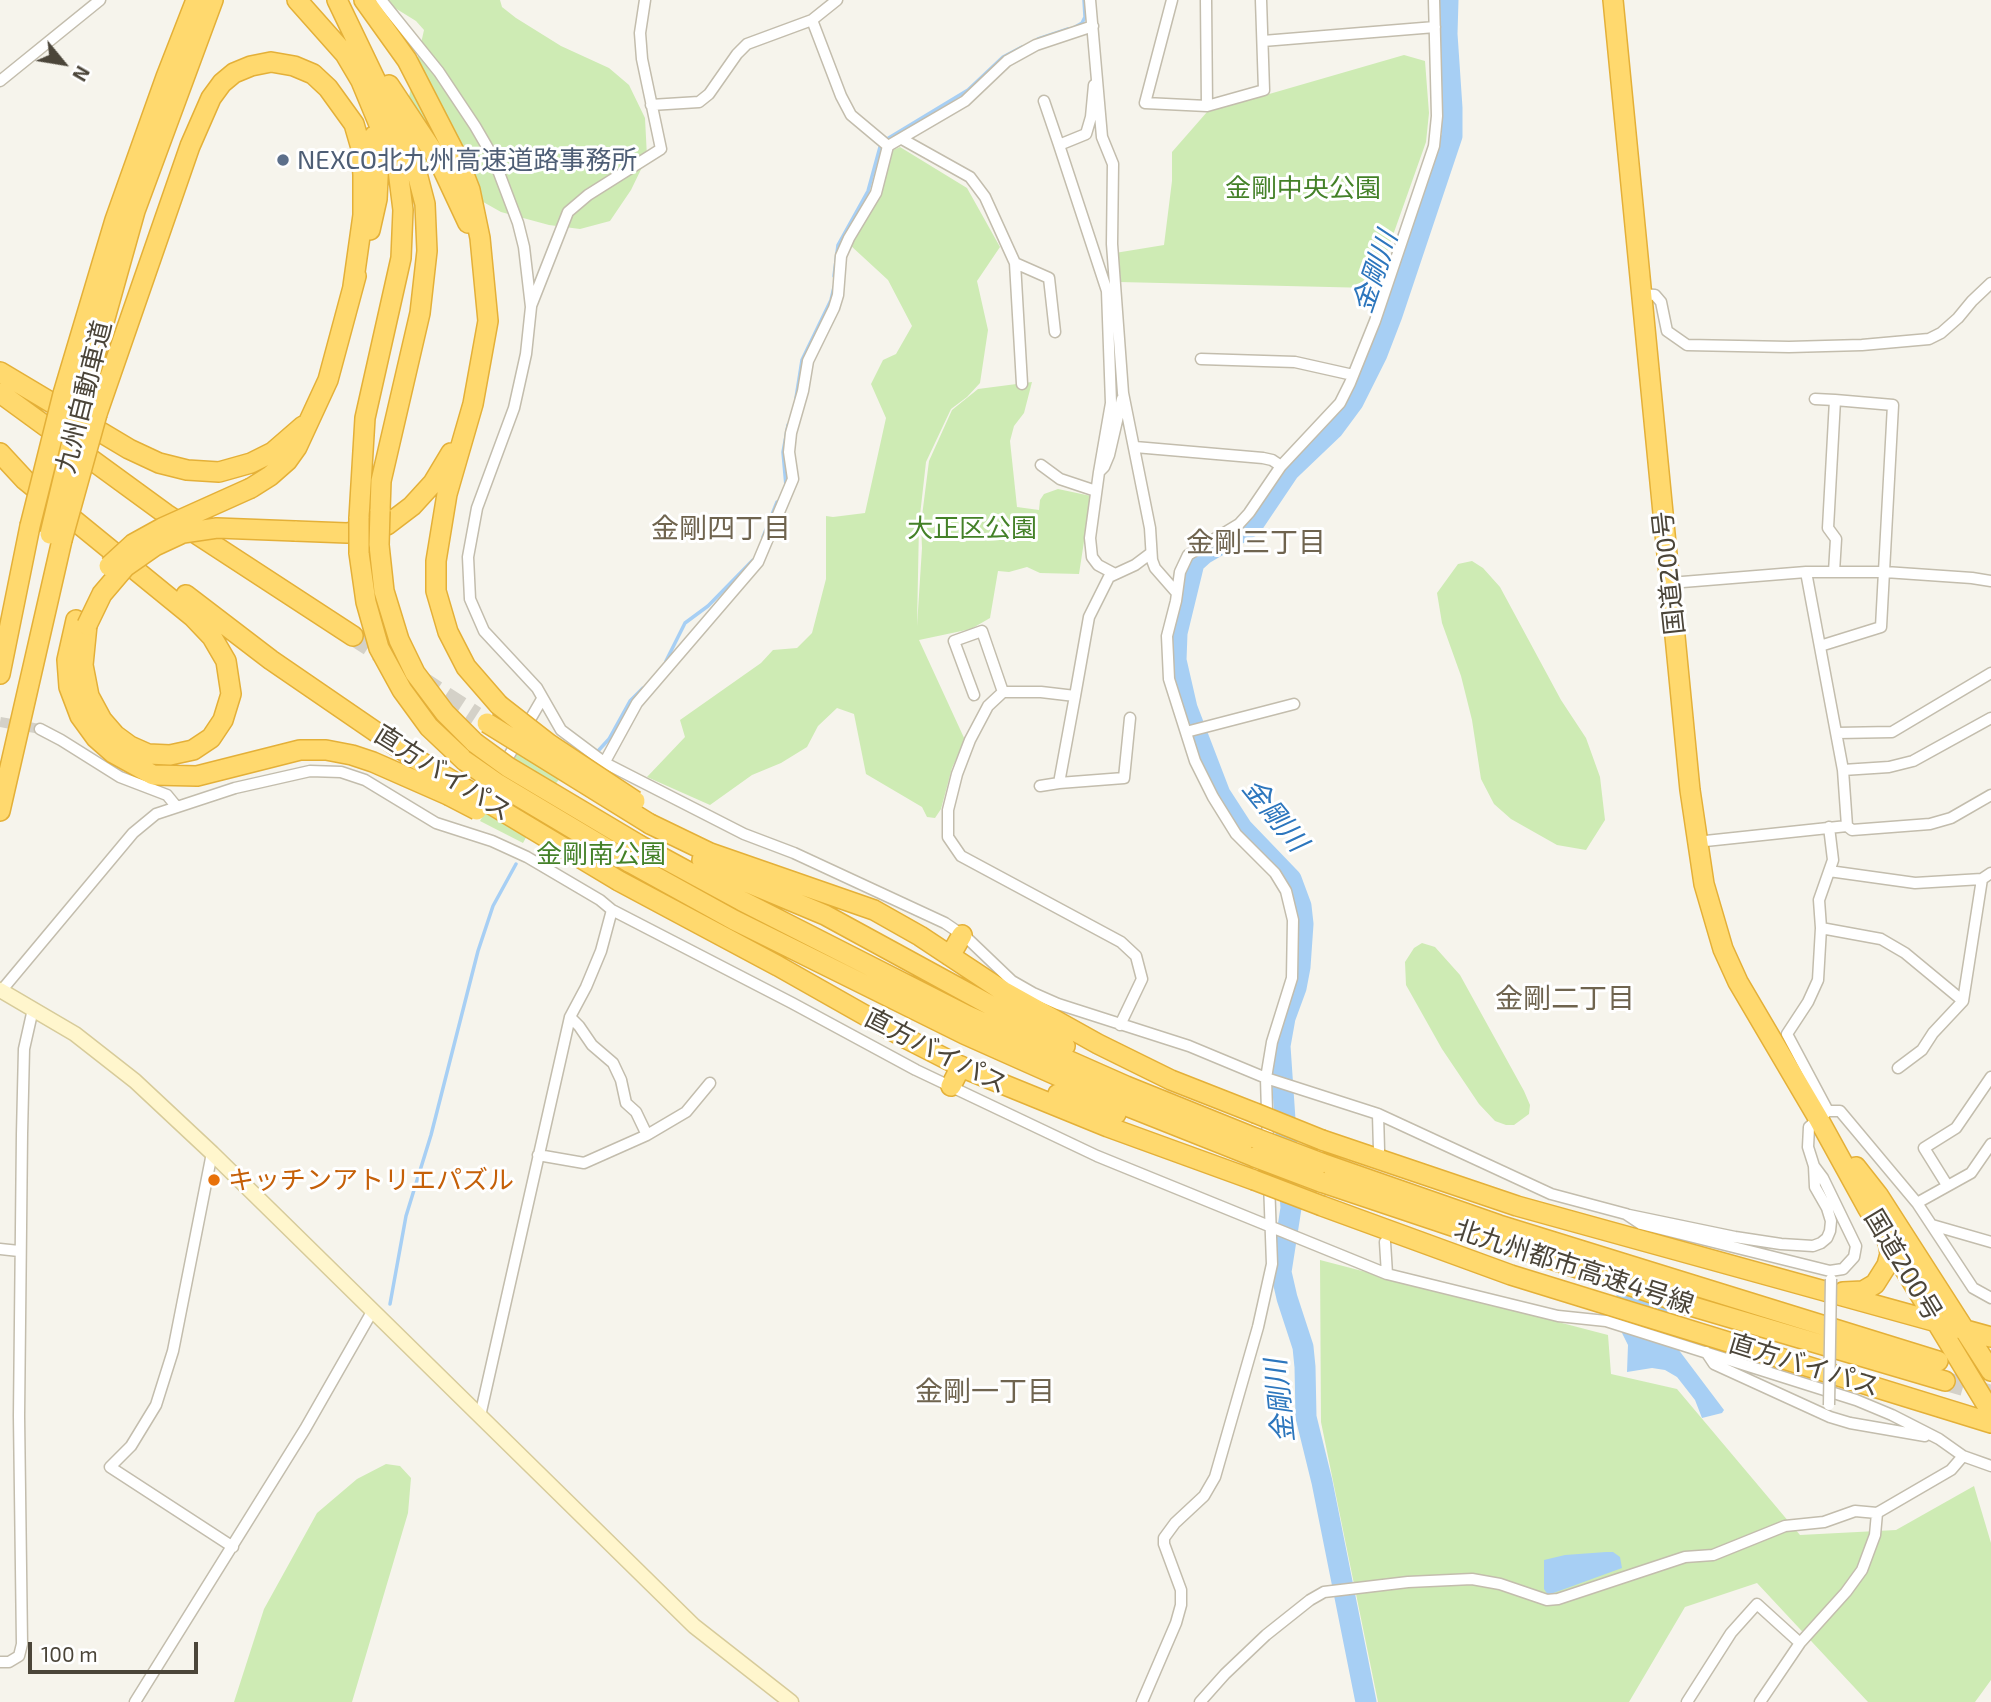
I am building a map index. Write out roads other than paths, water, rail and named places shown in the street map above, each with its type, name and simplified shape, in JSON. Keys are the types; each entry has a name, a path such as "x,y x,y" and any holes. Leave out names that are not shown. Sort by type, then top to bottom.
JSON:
{"highway":[{"path":"116,220 130,161 182,0"},
{"name":"九州自動車道","path":"0,674 30,526 63,394 116,220 196,0"},
{"name":"九州自動車道","path":"89,409 135,211 213,0"},
{"path":"298,0 345,54 361,81 398,170 403,210 401,258 365,418 359,553 366,602 379,648 402,690 429,727 465,761 498,784 634,854 742,901 968,1016 1126,1086 1219,1122"},
{"path":"337,0 414,158 425,204 428,251 421,313 381,481 379,545 384,591 399,639 415,673 445,713 475,743 508,767 734,920 858,983 1012,1055 1208,1140"},
{"path":"364,0 407,60 458,159 470,190 480,238 488,321 473,404 447,494 436,561 436,591 448,632 466,667 499,705 653,819 702,860 727,874 825,915 1044,1035 1166,1093 1219,1122"},
{"name":"国道200号","path":"1613,0 1696,842 1704,884 1723,949 1738,982 1991,1371"},
{"path":"318,22 363,104 373,130 379,158 377,200 328,380 298,447 270,476 251,488 204,507 133,544 114,561 92,589 67,660 69,687 80,716 96,738 113,753 153,775 197,776 300,750 326,750 352,754 451,788"},
{"path":"363,52 399,98 438,159 465,212 481,267"},
{"path":"0,805 24,655 89,409 211,98 222,83 251,66 271,62 295,66 313,74 335,96 354,124 361,148 363,215 353,286"},
{"path":"0,372 129,449 159,463 187,470 219,471 251,463 273,452 303,425 319,400"},
{"path":"0,393 166,514 353,636"},
{"path":"0,453 25,480 193,617 212,637 226,661 231,694 223,720 211,738 193,750 170,755 148,754 130,746 115,735 102,720 89,696 83,666 82,623 125,567 155,546 183,533 217,528 347,533 387,526 412,506 433,483 455,447 473,404"},
{"name":"直方バイパス","path":"0,443 201,607 271,660 411,756 451,788 778,966 907,1040 961,1066 1108,1127 1511,1275 1604,1312 1678,1327 1991,1423"},
{"path":"0,811 56,537"},
{"path":"482,720 653,819 710,843 818,881 901,924 1003,991 1098,1045 1171,1080 1322,1140 1517,1206 1827,1280 1965,1330"},
{"path":"668,834 720,857 858,903"},
{"path":"950,956 962,935"},
{"path":"778,966 1018,1080 1120,1116 1208,1140"},
{"path":"951,1086 961,1066"},
{"name":"国道200号","path":"1823,1114 1887,1239 1991,1412"},
{"name":"北九州都市高速4号線","path":"1219,1122 1321,1173 1681,1303 1945,1381"},
{"name":"北九州都市高速4号線","path":"1208,1140 1255,1157 1321,1173 1499,1226 1938,1361"},
{"path":"1827,1280 1849,1293 1863,1291 1875,1284 1887,1265 1890,1254 1887,1239"},
{"name":"国道200号","path":"1965,1330 1991,1338"}],"street":[{"path":"0,81 100,0"},
{"path":"382,0 439,72 493,157 518,223 524,247 531,307"},
{"path":"645,0 640,33 661,149 588,195 568,212 531,307 521,384 477,508 468,557 470,599 484,631 537,688 561,730 605,762 744,834 794,853 945,923 1012,981 1033,993 1120,1025 1189,1046 1266,1078 1378,1114 1551,1194 1626,1214 1735,1237 1813,1246 1827,1238 1831,1222 1827,1208 1815,1187 1814,1166 1808,1147 1809,1127 1823,1114 1840,1111 1917,1203 1973,1287 1991,1298"},
{"path":"651,105 699,102 709,94 747,44 812,20 837,0"},
{"path":"1090,0 1102,137 1113,164 1111,244 1123,393 1150,528 1152,558 1176,592"},
{"path":"1172,0 1145,103 1207,106 1264,90 1261,0"},
{"path":"1206,0 1207,106"},
{"path":"1152,558 1165,568 1171,568 1239,524 1281,466 1340,403 1375,321 1434,146 1437,116 1434,0"},
{"path":"812,20 851,115 888,146"},
{"path":"545,867 637,704 758,562 793,479 790,443 808,361 834,308 838,295 841,256 876,193 888,146 965,101 1007,61 1036,45 1093,26"},
{"path":"1263,41 1434,27"},
{"path":"1059,145 1086,134 1091,117 1092,90 1097,76"},
{"path":"1044,101 1107,292 1111,403 1090,538 1092,558 1098,565 1113,573"},
{"path":"902,139 970,177 978,185 1015,263 1022,384"},
{"path":"1015,263 1049,278 1055,332"},
{"path":"1640,293 1655,295 1661,302 1667,331 1687,345 1789,347 1929,339 1949,326 1991,283"},
{"path":"1201,359 1295,362 1353,375"},
{"path":"1099,472 1109,455 1123,393"},
{"path":"1815,399 1894,405 1881,627 1820,646"},
{"path":"1833,572 1836,539 1828,528 1835,400"},
{"path":"1135,447 1263,458 1281,466"},
{"path":"1041,465 1060,480 1096,491"},
{"path":"1223,535 1230,546"},
{"path":"1142,1702 1181,1605 1181,1590 1164,1538 1175,1523 1204,1496 1214,1477 1258,1327 1272,1264 1266,1078 1272,1042 1292,978 1293,920 1286,891 1276,873 1236,834 1213,797 1195,761 1169,678 1167,636 1180,572 1188,555"},
{"path":"1059,783 1089,617 1113,573 1152,558"},
{"path":"1806,572 1843,770 1847,826"},
{"path":"1670,583 1806,572 1885,572 1972,578 1991,582"},
{"path":"974,695 954,640 982,631 1003,692"},
{"path":"1837,733 1892,733 1991,673"},
{"path":"1075,696 1041,692 1003,692 988,706 970,740 957,774 948,810 948,837 961,856 1121,942 1136,956 1142,979 1120,1025"},
{"path":"466,831 542,699"},
{"path":"1186,732 1294,704"},
{"path":"1040,786 1124,778 1130,718"},
{"path":"1843,770 1889,767 1913,761 1991,718"},
{"path":"40,729 120,777 167,795 176,806"},
{"path":"791,1702 694,1626 212,1153 135,1082 75,1034 0,991 133,833 156,814 234,788 310,771 341,772 365,779 436,823 492,841 545,867 612,910 951,1086 1097,1156 1270,1224 1387,1274 1558,1315 1604,1312 1705,1352 1856,1400 1892,1415 1963,1455 1988,1465 1991,1475"},
{"path":"1696,842 1829,827 1847,826 1852,830 1930,824 1951,818 1991,795"},
{"path":"1823,1114 1787,1034 1808,1002 1818,980 1821,928 1819,900 1833,860 1829,827"},
{"path":"1829,871 1915,883 1986,876 1964,1001 1933,1033 1922,1050 1898,1068"},
{"path":"480,1416 569,1017 586,987 601,951 612,910"},
{"path":"1821,928 1881,939 1905,953 1964,1001"},
{"path":"0,1662 9,1662 19,1656 22,1644 19,1604 19,1251 24,1049 33,1009"},
{"path":"569,1017 592,1045 613,1063 621,1080 626,1103 636,1112 647,1135"},
{"path":"1947,1185 1924,1148 1956,1128 1991,1077"},
{"path":"538,1155 584,1163 647,1135 686,1112 710,1083"},
{"path":"1378,1114 1379,1150"},
{"path":"1917,1203 1971,1173 1991,1143"},
{"path":"212,1153 173,1350 156,1405 131,1446 110,1467 233,1547"},
{"path":"1814,1166 1823,1178 1856,1246 1854,1257 1827,1280"},
{"path":"1626,1214 1640,1224 1827,1280"},
{"path":"1932,1225 1991,1242"},
{"path":"1385,1242 1387,1274"},
{"path":"0,1249 19,1251"},
{"path":"1827,1280 1829,1411"},
{"path":"135,1702 305,1429 373,1310"},
{"path":"1705,1352 1714,1364 1829,1411 1938,1439"},
{"path":"1200,1702 1225,1674 1266,1636 1324,1592 1408,1582 1472,1579 1500,1584 1547,1600 1558,1599 1685,1558 1713,1555 1785,1526 1824,1522 1855,1511 1877,1513 1951,1470 1963,1455"},
{"path":"1760,1702 1800,1643 1862,1570 1875,1535 1877,1513"},
{"path":"1688,1702 1731,1633 1757,1604 1800,1643"}],"water":[{"path":"1616,1276 1682,1294 1671,1314 1678,1349 1724,1410 1722,1413 1702,1418 1695,1400 1677,1377 1665,1370 1652,1368 1627,1372 1628,1345 1622,1333 1620,1304 1615,1292"},
{"path":"1613,1552 1620,1557 1622,1568 1548,1595 1544,1589 1544,1560 1565,1555"}],"waterway":[{"path":"1075,27 1082,23 1085,17 1084,0"},
{"name":"金剛川","path":"1366,1702 1322,1482 1306,1417 1303,1347 1281,1272 1291,1208 1280,1046 1300,967 1303,924 1301,906 1291,879 1242,828 1220,794 1187,708 1176,660 1177,633 1194,563 1204,554 1252,526 1289,471 1333,429 1353,402 1377,354 1452,136 1448,0"},
{"path":"1038,39 1068,29"},
{"path":"834,276 838,245 868,191 880,147 887,139 968,90 1003,57 1022,47"},
{"path":"796,398 802,360 831,300 834,287"},
{"path":"786,486 783,452 788,425"},
{"path":"763,537 777,502"},
{"path":"666,661 685,623 708,606 753,560"},
{"path":"598,751 609,739 630,701 643,688"},
{"path":"390,1304 406,1216 431,1135 478,951 493,906 516,864"}],"tunnel":[{"path":"353,636 390,660"},
{"path":"421,680 476,716"},
{"path":"0,722 40,729"},
{"path":"1945,1381 1990,1394"}],"place":[{"name":"NEXCO北九州高速道路事務所","path":"283,160"},
{"name":"キッチンアトリエパズル","path":"214,1180"}],"district":[{"name":"金剛四丁目","path":"721,529"},
{"name":"金剛三丁目","path":"1256,543"},
{"name":"金剛二丁目","path":"1565,999"},
{"name":"金剛一丁目","path":"985,1392"}],"park label":[{"name":"金剛中央公園","path":"1303,188"},
{"name":"大正区公園","path":"972,528"},
{"name":"金剛南公園","path":"601,854"}]}
